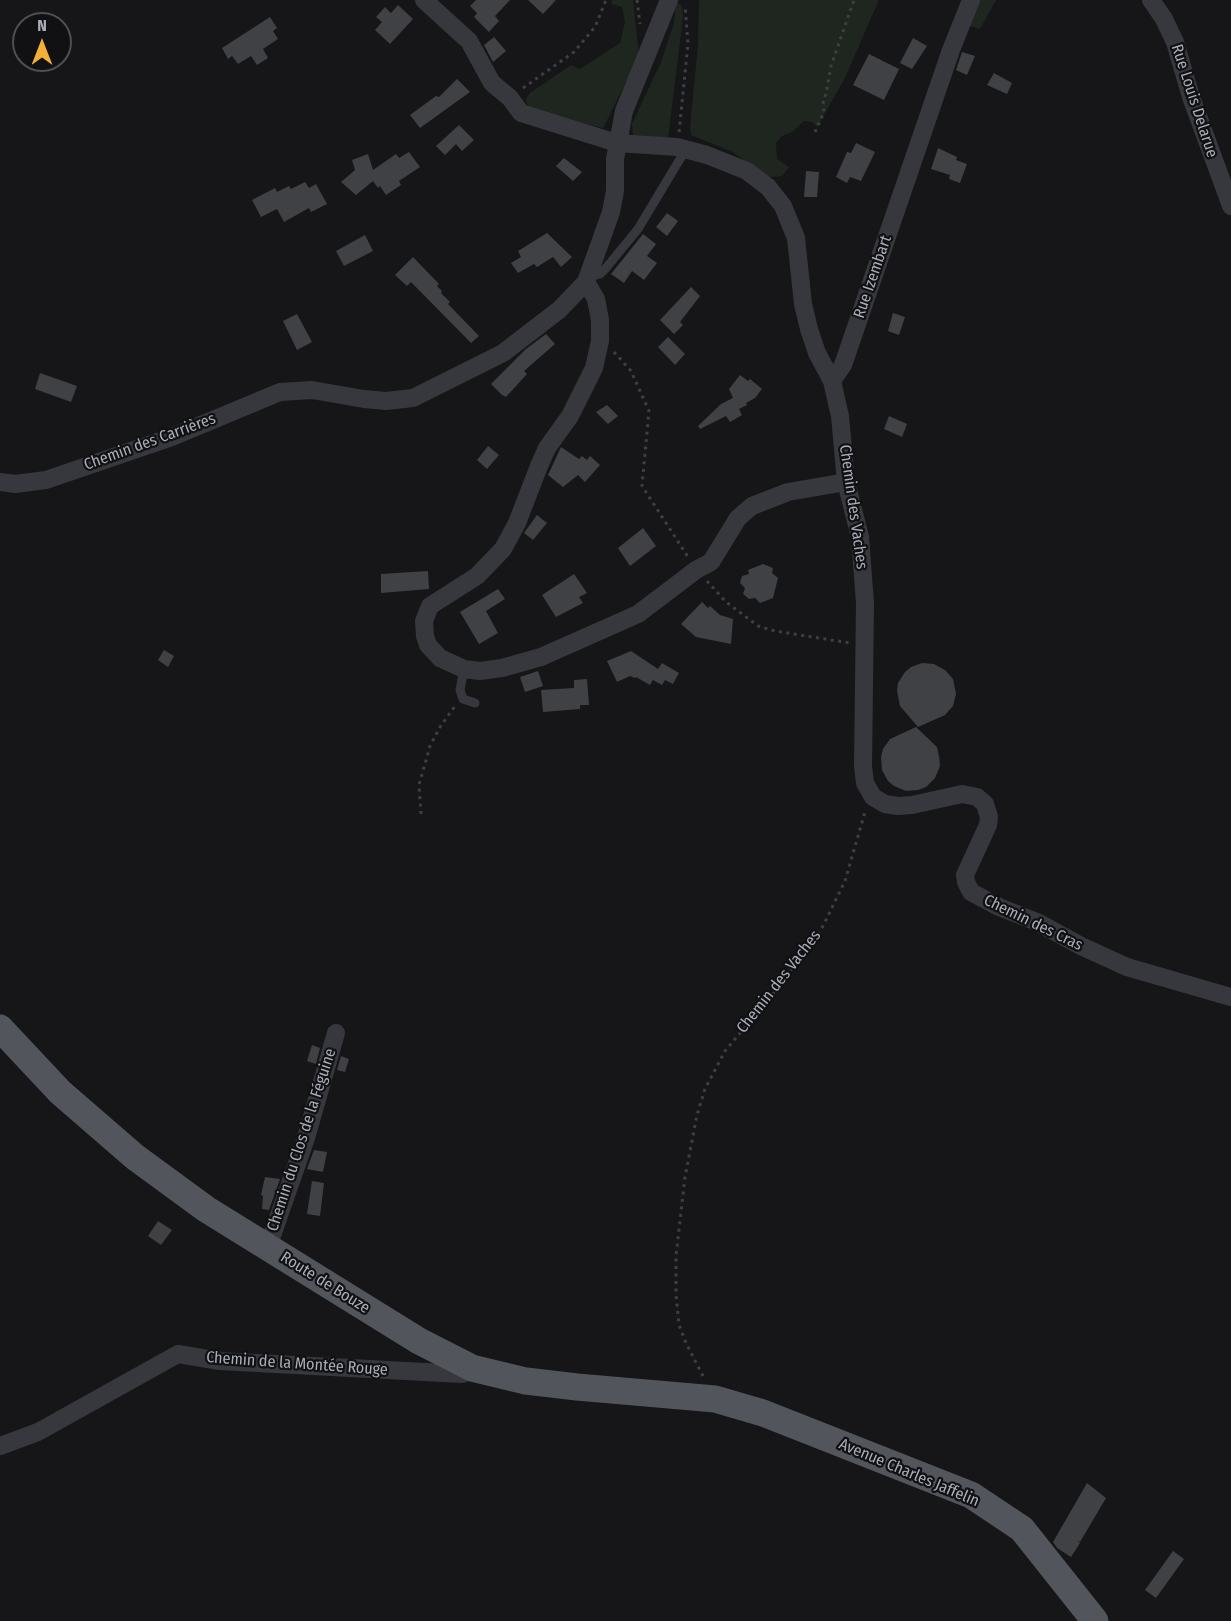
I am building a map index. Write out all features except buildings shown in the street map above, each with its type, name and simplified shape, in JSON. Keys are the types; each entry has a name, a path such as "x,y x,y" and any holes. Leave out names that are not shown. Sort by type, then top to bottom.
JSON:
{"main road":[{"name":"Route de Bouze","path":"0,1028 60,1092 135,1158 206,1209 410,1336 472,1368 526,1381 715,1399"},
{"name":"Avenue Charles Jaffelin","path":"715,1399 764,1413 971,1495 1022,1529 1095,1621"}],"street":[{"name":"Chemin des Vaches","path":"424,0 469,41 492,83 510,98 521,113 617,143 681,148 707,155 747,171 768,187 783,206 796,238 808,330 832,381 840,416 846,482 860,537 866,644 863,766 865,783 873,797"},
{"path":"669,0 624,111 617,143 615,191 611,212 587,279 599,309 600,341 594,368 580,398 548,448 517,524 503,549 477,576 429,606 425,614 423,629 428,645 440,658 464,669 480,671 502,668 541,657 638,614 711,561 738,518 752,506 788,492 846,482"},
{"name":"Rue Izembart","path":"832,381 843,365 951,50 971,0"},
{"name":"Rue Louis Delarue","path":"1151,0 1164,19 1175,42 1191,98 1231,206"},
{"name":"Chemin des Carrières","path":"0,482 15,484 46,480 172,437 280,392 312,390 379,400 413,398 503,353 559,310 587,279"},
{"name":"Chemin des Cras","path":"873,797 885,804 898,806 962,794 977,797 985,804 989,817 965,875 970,892 999,907 1037,922 1126,967 1231,997"},
{"name":"Chemin du Clos de la Féguine","path":"268,1247 306,1138 336,1033"},
{"name":"Chemin de la Montée Rouge","path":"0,1446 38,1432 178,1354 220,1361 462,1374 472,1368"}],"lane":[{"path":"587,279 600,274 638,229 681,148"},
{"path":"464,669 460,690 463,699 475,703"}],"path":[{"path":"510,98 574,52 595,27 606,0"},
{"path":"681,148 688,44 684,0"},
{"path":"815,132 824,112 823,99 831,66 854,0"},
{"path":"600,341 614,352 631,371 649,411 642,486 696,570 726,602 758,626 775,631 866,644"},
{"path":"421,814 419,785 430,746 451,711 463,699"},
{"name":"Chemin des Vaches","path":"715,1399 686,1343 679,1325 677,1310 676,1256 685,1177 697,1115 705,1089 725,1051 776,990 821,930 845,881 867,805 873,797"}],"shaded area":[{"path":"612,0 633,0 639,56 603,128 528,109 526,99 530,93 571,65 580,69 620,43 625,22 622,7 612,4"},
{"path":"699,0 879,0 844,80 817,127 812,122 804,121 776,143 777,159 789,167 782,176 771,177 733,152 691,135"},
{"path":"976,0 996,0 980,29 967,25"},
{"path":"676,4 682,6 683,17 668,139 633,135 632,124 661,62 674,23"}]}
